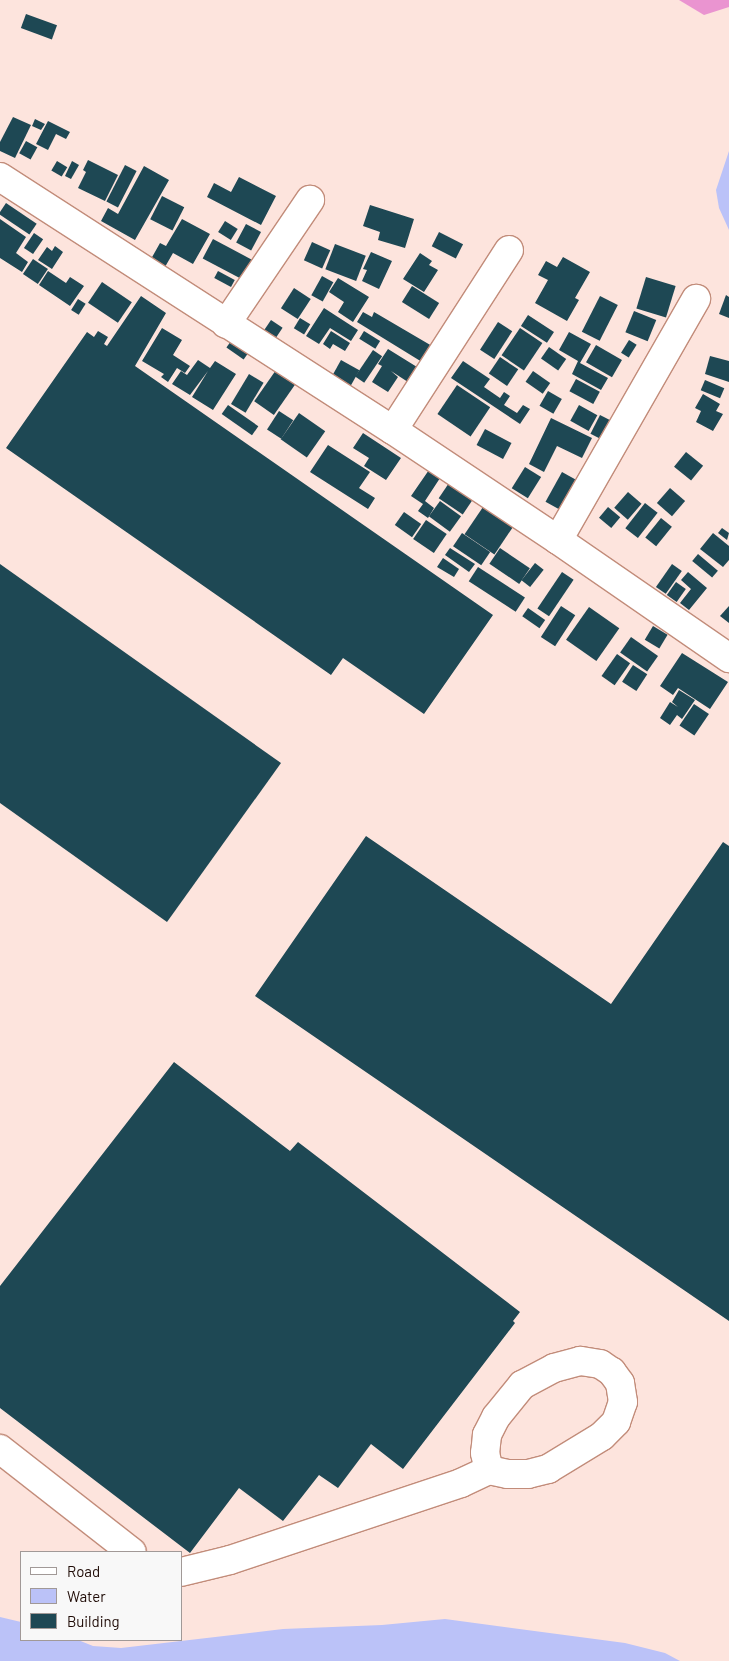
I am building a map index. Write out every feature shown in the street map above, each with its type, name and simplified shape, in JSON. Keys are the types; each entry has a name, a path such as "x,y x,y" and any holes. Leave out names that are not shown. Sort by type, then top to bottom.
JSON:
{"street":[{"path":"0,177 392,430 727,653"},
{"path":"226,324 310,200"},
{"path":"392,430 509,250"},
{"path":"558,540 696,299"},
{"path":"182,1572 201,1569 248,1554 461,1482 489,1470 508,1474 528,1474 548,1469 602,1436 616,1422 623,1402 620,1383 612,1372 600,1364 580,1361 554,1368 522,1385 496,1417 488,1435 484,1453 489,1470"},
{"path":"0,1449 131,1551"}],"shaded area":[{"path":"679,0 729,0 729,7 704,15"}],"water":[{"path":"729,151 729,230 719,208 716,190"},
{"path":"0,1617 20,1622 20,1641 80,1641 93,1646 121,1648 283,1629 382,1625 445,1619 625,1643 665,1653 680,1661 0,1661"}],"building":[{"path":"26,14 57,25 52,39 21,28"},
{"path":"13,117 31,125 15,158 0,151 0,142"},
{"path":"35,119 45,124 41,130 32,126"},
{"path":"48,121 70,132 66,139 56,134 48,150 36,144"},
{"path":"26,141 37,147 31,160 19,153"},
{"path":"88,160 118,175 105,201 78,188 86,172 83,170"},
{"path":"57,161 67,167 62,177 51,170"},
{"path":"72,161 79,165 71,179 65,176"},
{"path":"125,165 137,171 118,207 106,202"},
{"path":"144,166 169,180 135,240 101,221 108,208 118,214"},
{"path":"239,177 276,196 261,225 207,197 214,183 231,192"},
{"path":"162,196 184,207 172,231 150,219"},
{"path":"6,203 37,224 29,234 0,215"},
{"path":"370,205 414,219 405,248 378,240 380,232 363,226"},
{"path":"0,219 26,237 16,253 28,262 22,272 0,258"},
{"path":"182,219 210,234 193,264 173,253 165,267 151,259 160,243 166,246"},
{"path":"225,221 238,229 231,240 218,232"},
{"path":"246,224 261,232 251,251 236,243"},
{"path":"439,232 463,244 456,259 432,246"},
{"path":"34,233 43,239 33,254 24,248"},
{"path":"213,239 252,260 242,279 203,258"},
{"path":"312,242 330,250 322,268 304,260"},
{"path":"335,244 366,256 356,281 325,269"},
{"path":"55,246 63,252 52,269 38,260 47,247 52,251"},
{"path":"371,252 392,261 379,289 362,281 367,270 363,269"},
{"path":"420,253 432,261 429,265 438,270 424,292 403,279"},
{"path":"563,257 590,272 575,298 579,300 567,321 535,303 548,280 538,275 546,261 557,267"},
{"path":"33,259 48,269 38,284 23,274"},
{"path":"48,271 66,283 70,277 84,286 70,306 39,285"},
{"path":"218,271 235,280 231,287 214,278"},
{"path":"322,276 333,282 323,302 311,295"},
{"path":"646,277 676,286 666,318 636,309"},
{"path":"338,278 369,297 353,322 338,312 344,302 329,292"},
{"path":"102,282 132,302 118,323 88,303"},
{"path":"412,286 439,303 429,319 402,302"},
{"path":"294,288 311,299 298,319 281,308"},
{"path":"726,295 729,297 729,318 719,314"},
{"path":"141,296 166,313 135,366 493,615 424,714 343,658 331,675 6,448 87,332 94,337 98,331 108,337 104,344 107,346"},
{"path":"600,296 618,305 600,341 582,332"},
{"path":"78,299 86,304 79,315 71,310"},
{"path":"324,308 358,330 351,341 330,328 319,344 306,336"},
{"path":"634,311 656,320 648,341 625,332"},
{"path":"363,312 372,317 374,312 432,346 422,362 357,322"},
{"path":"528,315 554,332 547,343 521,326"},
{"path":"300,318 310,324 304,334 294,328"},
{"path":"271,320 283,328 273,342 261,334"},
{"path":"498,322 512,331 494,359 480,350"},
{"path":"162,328 182,340 173,355 190,366 185,373 177,368 168,382 161,377 164,374 142,361"},
{"path":"520,328 542,343 524,370 502,355"},
{"path":"331,331 350,343 345,351 333,344 330,349 323,344"},
{"path":"364,331 380,341 375,349 359,339"},
{"path":"569,332 591,344 580,363 608,378 601,390 572,374 578,361 559,350"},
{"path":"629,340 637,345 629,357 621,353"},
{"path":"231,341 248,353 244,360 226,348"},
{"path":"596,345 622,360 612,377 586,362"},
{"path":"549,347 566,359 558,371 541,358"},
{"path":"388,349 417,367 408,382 391,371 398,377 388,392 372,382 382,366 378,364"},
{"path":"373,350 382,356 364,383 355,377"},
{"path":"710,356 729,361 729,382 705,374"},
{"path":"500,357 518,369 507,386 489,374"},
{"path":"198,360 210,368 215,361 236,374 213,410 192,397 208,371 190,395 172,384 181,371 187,375"},
{"path":"341,360 359,370 349,389 331,378"},
{"path":"463,361 490,379 484,387 500,398 504,392 510,396 504,405 517,413 523,405 530,409 520,424 451,378"},
{"path":"276,370 296,384 274,415 254,401"},
{"path":"533,371 550,383 543,394 526,382"},
{"path":"249,374 264,383 246,413 231,404"},
{"path":"576,379 600,392 593,404 569,391"},
{"path":"705,380 724,388 720,398 701,390"},
{"path":"457,385 490,407 471,436 437,414"},
{"path":"548,391 562,399 553,414 540,406"},
{"path":"703,394 720,404 716,411 723,414 713,431 696,422 701,411 695,408"},
{"path":"228,405 258,426 252,435 222,414"},
{"path":"579,405 597,415 589,431 570,421"},
{"path":"279,411 293,420 281,439 267,429"},
{"path":"299,413 325,431 307,458 281,439"},
{"path":"600,415 610,420 600,439 590,434"},
{"path":"551,418 592,438 582,458 557,446 544,472 529,464"},
{"path":"485,429 511,443 503,459 477,445"},
{"path":"363,433 401,458 386,480 364,466 369,458 353,448"},
{"path":"328,445 370,472 359,488 375,498 368,509 310,472"},
{"path":"686,452 703,466 691,481 674,467"},
{"path":"431,467 442,475 425,501 434,508 428,518 418,511 423,504 411,496"},
{"path":"525,467 541,477 528,498 512,488"},
{"path":"562,472 578,481 561,510 546,502"},
{"path":"451,480 475,496 463,514 439,498"},
{"path":"670,488 685,501 672,516 657,503"},
{"path":"628,492 642,504 628,520 614,508"},
{"path":"440,501 461,516 450,532 429,516"},
{"path":"645,503 658,513 638,538 625,528"},
{"path":"483,507 513,527 494,554 465,534"},
{"path":"608,507 620,517 611,528 599,518"},
{"path":"404,512 421,524 412,537 395,525"},
{"path":"661,518 672,527 656,546 645,537"},
{"path":"426,520 447,534 434,553 413,539"},
{"path":"722,528 729,533 727,540 718,533"},
{"path":"462,533 490,552 481,565 453,546"},
{"path":"713,533 729,546 729,560 723,567 700,549"},
{"path":"450,548 475,564 469,572 445,555"},
{"path":"500,548 530,568 519,584 489,564"},
{"path":"698,554 718,571 712,578 692,561"},
{"path":"443,558 459,569 454,577 437,567"},
{"path":"535,563 544,570 530,587 521,580"},
{"path":"0,564 281,763 167,922 0,803"},
{"path":"672,564 682,571 666,594 656,587"},
{"path":"478,567 525,597 516,612 469,581"},
{"path":"562,572 574,580 549,616 537,608"},
{"path":"688,572 707,588 689,610 680,603 691,589 681,580"},
{"path":"676,582 686,589 677,602 667,595"},
{"path":"561,606 575,615 555,646 541,637"},
{"path":"729,606 729,623 720,616"},
{"path":"589,607 619,628 596,661 566,640"},
{"path":"528,608 545,620 539,628 522,616"},
{"path":"653,626 668,635 659,648 645,640"},
{"path":"631,637 658,656 647,671 620,653"},
{"path":"682,653 728,682 710,709 678,688 673,695 660,686"},
{"path":"617,654 630,663 615,685 602,676"},
{"path":"633,665 647,674 636,691 622,682"},
{"path":"679,690 695,700 682,719 677,715 670,725 660,718 670,702 678,707 672,702"},
{"path":"694,704 709,714 694,736 679,726"},
{"path":"366,836 611,1004 723,842 729,846 729,1321 255,996"},
{"path":"174,1062 290,1151 298,1142 520,1312 513,1321 515,1323 403,1469 371,1444 338,1488 319,1475 283,1521 239,1488 190,1553 0,1408 0,1286"}]}
